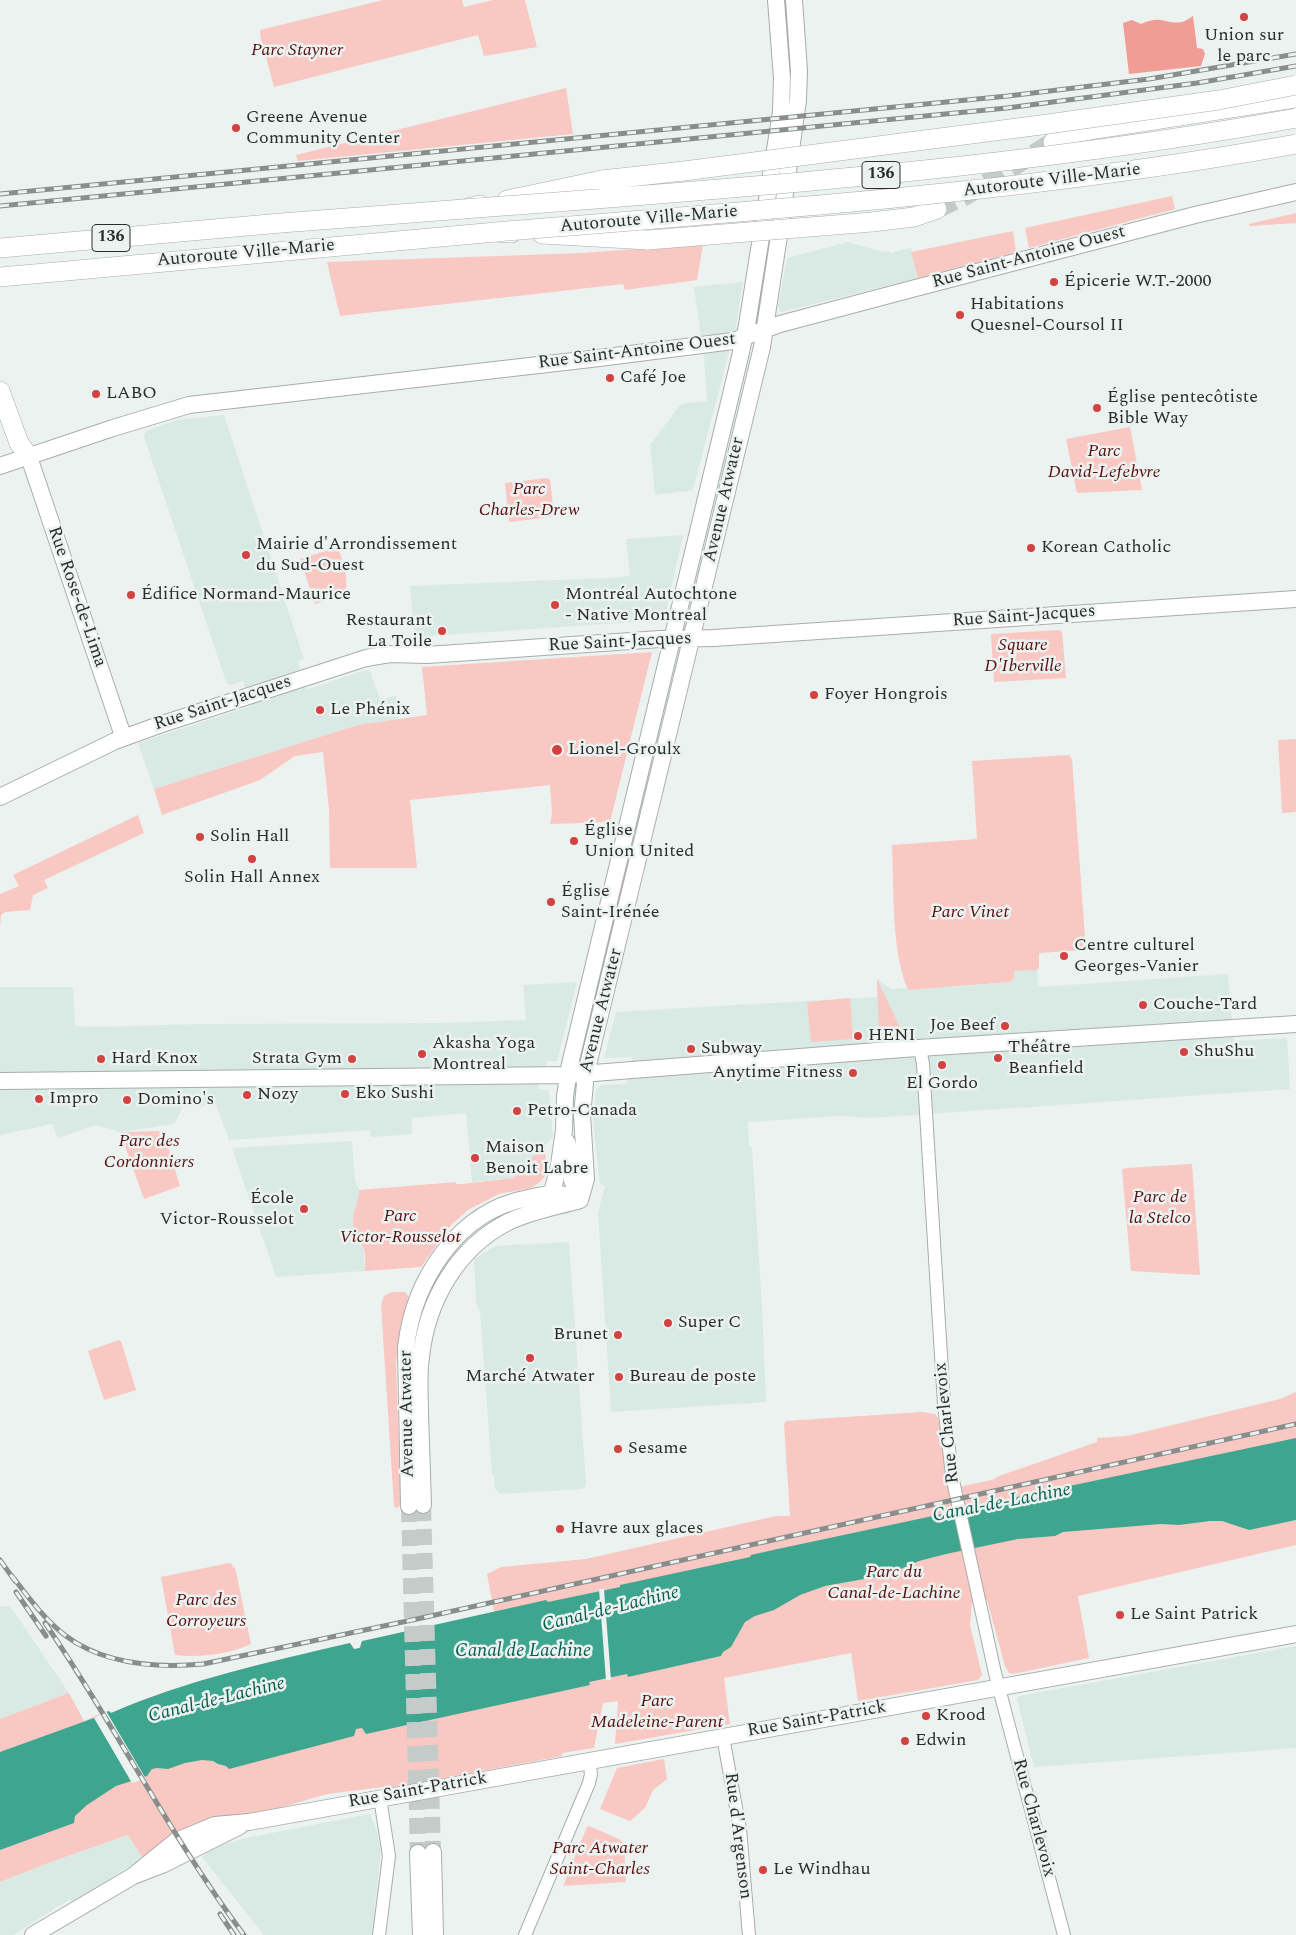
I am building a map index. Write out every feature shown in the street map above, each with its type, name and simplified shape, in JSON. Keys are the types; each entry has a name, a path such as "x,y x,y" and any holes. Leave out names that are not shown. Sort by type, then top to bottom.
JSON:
{"highway":[{"path":"464,209 602,180 1050,124 1219,100 1296,85"},
{"path":"1053,142 1075,133 1096,129 1296,98"},
{"name":"Autoroute Ville-Marie","path":"0,248 281,223 859,178 1160,141 1296,118"},
{"name":"Autoroute Ville-Marie","path":"0,276 946,194 1125,172 1296,144"},
{"path":"496,232 648,240 872,222 914,217 937,209"},
{"path":"0,392 19,443 29,457"}],"main road":[{"name":"Avenue Atwater","path":"580,1200 525,1215 494,1230 463,1257 443,1286 426,1328 420,1360 416,1505 406,1351 412,1321 425,1285 448,1246 473,1221 505,1203 552,1193 558,1171 564,1130 568,1075 744,338 781,112 782,78 776,0"},
{"name":"Avenue Atwater","path":"580,1200 586,1179 582,1115 586,1073 692,638 764,330 797,112 799,66 794,0"},
{"name":"Rue Saint-Antoine Ouest","path":"0,466 164,411 189,405 684,348 744,338 764,330 908,290 1202,213 1296,192"},
{"name":"Rue Rose-de-Lima","path":"29,457 121,730 125,737"},
{"name":"Rue Saint-Jacques","path":"0,797 125,737 307,676 374,656 390,654 427,655 1296,599"},
{"path":"0,1081 568,1075 920,1048 1296,1024"},
{"name":"Avenue Atwater","path":"564,1130 571,1159 572,1180 580,1200"},
{"path":"552,1193 564,1194 580,1200"},
{"name":"Rue Saint-Patrick","path":"33,1935 133,1876 172,1844 195,1832 215,1825 249,1822 1296,1634"},
{"path":"422,1935 426,1853 435,1935"}],"street":[{"name":"Rue Charlevoix","path":"920,1048 944,1404 950,1466 979,1601 1064,1935"},
{"name":"Rue d'Argenson","path":"723,1737 740,1829 749,1935"},
{"path":"525,1935 589,1783 589,1761"},
{"path":"379,1935 389,1856 380,1798"}],"shaded area":[{"path":"1193,16 1197,48 1203,49 1205,54 1201,66 1129,74 1123,23 1132,20 1141,24 1159,20 1177,23"},
{"path":"848,242 883,252 890,251 891,253 911,248 918,278 781,312 778,307 787,258"},
{"path":"743,282 736,325 693,490 655,495 650,445 681,404 707,401 704,359 694,287"},
{"path":"224,415 304,659 298,661 306,690 369,669 380,699 396,696 399,719 358,725 154,789 138,743 251,706 243,681 231,685 227,684 144,437 146,431 177,420"},
{"path":"683,535 664,620 415,637 410,586 630,576 626,539"},
{"path":"1037,970 1038,987 1228,974 1234,1041 1287,1038 1290,1089 870,1118 840,1116 748,1122 749,1146 752,1147 766,1402 611,1412 598,1213 605,1186 600,1184 593,1121 596,1090 601,1085 626,1084 632,1057 604,1058 616,1012 877,997 877,979 891,989 956,987 1010,982 1014,971"},
{"path":"577,982 557,1061 547,1061 538,1089 549,1090 553,1137 545,1146 541,1147 514,1178 472,1182 466,1113 412,1118 412,1134 371,1137 370,1130 229,1140 216,1105 183,1107 174,1124 120,1132 96,1125 58,1138 52,1124 0,1135 0,987 73,987 75,1026 94,1027 201,1024 444,1023 526,1020 523,985"},
{"name":"École Victor-Rousselot","path":"352,1141 355,1181 359,1190 360,1200 352,1222 356,1236 363,1247 365,1271 276,1277 232,1148"},
{"path":"569,1242 586,1484 584,1488 580,1489 501,1494 495,1489 494,1474 492,1474 480,1311 476,1303 474,1259 496,1246"},
{"path":"10,1606 69,1693 0,1719 0,1607"},
{"path":"1296,1646 1296,1748 1034,1767 1017,1699 1019,1696"},
{"path":"370,1814 381,1849 372,1935 264,1935 202,1857 216,1847 246,1838"},
{"path":"129,1835 143,1858 72,1903 70,1899 13,1935 0,1935 0,1882"}],"green space":[{"name":"Parc Stayner","path":"383,0 462,0 464,7 493,0 525,0 537,47 484,56 478,35 274,87 260,30"},
{"path":"566,88 573,134 298,161 296,155"},
{"path":"1172,196 1175,209 1029,248 1025,228"},
{"path":"1296,213 1296,223 1250,226 1249,224"},
{"path":"1013,231 1016,252 918,278 911,252"},
{"path":"703,244 697,280 625,290 623,284 340,316 327,262 582,253"},
{"name":"Parc David-Lefebvre","path":"1130,427 1142,490 1077,493 1066,439"},
{"name":"Parc Charles-Drew","path":"547,478 550,480 554,514 551,517 509,522 505,483"},
{"path":"338,547 347,583 344,594 315,604 300,559"},
{"name":"Square D'Iberville","path":"1059,630 1062,632 1066,678 994,682 991,634"},
{"path":"652,652 610,822 550,824 552,814 550,785 410,800 417,868 330,868 329,809 323,752 295,756 260,780 162,815 154,789 358,725 427,715 422,667"},
{"path":"1296,739 1296,812 1282,813 1278,740"},
{"name":"Parc Vinet","path":"1069,755 1072,759 1086,950 1039,953 1039,968 1037,970 1014,971 1014,978 1010,982 908,990 896,938 892,845 977,839 972,761"},
{"path":"138,815 144,833 44,880 48,888 33,895 30,910 5,912 1,915 0,928 0,894 19,886 13,875"},
{"path":"877,979 902,1032 898,1037 879,1039"},
{"path":"850,998 853,1039 811,1042 807,1002"},
{"name":"Parc des Cordonniers","path":"163,1131 180,1186 144,1199 120,1132"},
{"name":"Parc Victor-Rousselot","path":"545,1146 547,1174 540,1182 531,1188 499,1194 468,1210 450,1226 421,1267 365,1271 364,1249 353,1225 353,1216 359,1190 456,1182 456,1184 462,1184 514,1178 541,1147"},
{"name":"Parc de la Stelco","path":"1192,1164 1200,1275 1131,1271 1122,1170 1126,1168"},
{"path":"392,1292 405,1292 409,1297 400,1328 396,1364 401,1506 396,1508 394,1506 381,1305 384,1296"},
{"path":"119,1340 121,1341 136,1390 104,1400 88,1351"},
{"name":"Parc du Canal-de-Lachine","path":"1296,1392 1296,1545 1078,1596 1089,1658 1013,1674 1009,1673 1005,1666 987,1600 972,1602 970,1625 982,1675 978,1680 858,1701 851,1653 724,1678 730,1724 615,1744 618,1701 603,1703 594,1748 562,1753 562,1756 391,1788 391,1786 327,1794 272,1810 225,1817 143,1858 128,1835 0,1882 0,1719 69,1693 84,1721 106,1711 111,1713 199,1681 289,1657 350,1643 354,1649 359,1648 362,1641 494,1612 487,1574 501,1567 586,1559 776,1516 790,1516 784,1424 786,1421 922,1412 935,1413 939,1421 949,1489 992,1480 1097,1442 1097,1438 1127,1436 1280,1399"},
{"name":"Parc des Corroyeurs","path":"229,1563 232,1564 233,1568 235,1567 251,1644 214,1654 175,1655 161,1577"},
{"name":"Parc Atwater Saint-Charles","path":"664,1759 667,1779 653,1790 645,1808 630,1821 600,1809 617,1768"},
{"name":"Parc Atwater Saint-Charles","path":"589,1826 621,1840 624,1846 626,1882 563,1886"}],"water":[{"name":"Canal de Lachine","path":"1296,1438 1296,1520 1249,1530 1222,1521 1210,1521 1179,1525 1161,1524 1063,1532 1055,1536 1018,1539 946,1554 919,1561 887,1575 825,1586 800,1595 774,1610 755,1616 745,1622 731,1647 723,1652 721,1656 628,1677 627,1674 589,1682 590,1685 366,1734 362,1728 356,1729 354,1736 229,1769 213,1761 202,1760 168,1769 152,1769 147,1776 116,1786 87,1805 75,1816 74,1823 0,1850 0,1752 109,1711 111,1713 199,1681 350,1643 354,1649 360,1648 362,1641 546,1600 548,1602 620,1587 620,1585 750,1557 751,1555 773,1550 942,1514 943,1516 952,1515 951,1512 975,1509 975,1506"}],"pier":[{"path":"599,1589 604,1589 611,1680 606,1680"},
{"path":"106,1711 146,1779 132,1783 94,1718"}],"tunnel":[{"path":"937,209 967,195 1053,142"},
{"path":"423,1505 433,1852"},
{"path":"409,1506 418,1853"}],"railway":[{"path":"0,194 1008,96 1149,79 1296,54"},
{"path":"0,206 1007,108 1197,83 1296,66"},
{"path":"12,1576 51,1623 81,1646 114,1659 150,1665 203,1664 417,1619 1296,1424"},
{"path":"0,1560 15,1581"},
{"path":"16,1592 46,1636"},
{"path":"45,1623 71,1662 167,1820 244,1935"},
{"path":"220,1914 234,1935"}],"place":[{"name":"Union sur le parc","path":"1244,17"},
{"name":"Greene Avenue Community Center","path":"236,128"},
{"name":"Épicerie W.T.-2000","path":"1054,282"},
{"name":"Habitations Quesnel-Coursol II","path":"960,315"},
{"name":"Café Joe","path":"610,378"},
{"name":"LABO","path":"96,394"},
{"name":"Église pentecôtiste Bible Way","path":"1097,408"},
{"name":"Korean Catholic","path":"1031,548"},
{"name":"Mairie d'Arrondissement du Sud-Ouest","path":"246,555"},
{"name":"Édifice Normand-Maurice","path":"131,595"},
{"name":"Montréal Autochtone - Native Montreal","path":"555,605"},
{"name":"Restaurant La Toile","path":"442,631"},
{"name":"Foyer Hongrois","path":"814,695"},
{"name":"Le Phénix","path":"320,710"},
{"name":"Lionel-Groulx","path":"557,750"},
{"name":"Solin Hall","path":"200,837"},
{"name":"Église Union United","path":"574,841"},
{"name":"Solin Hall Annex","path":"252,859"},
{"name":"Église Saint-Irénée","path":"551,902"},
{"name":"Centre culturel Georges-Vanier","path":"1064,956"},
{"name":"Couche-Tard","path":"1143,1005"},
{"name":"Joe Beef","path":"1005,1026"},
{"name":"HENI","path":"858,1036"},
{"name":"Subway","path":"691,1049"},
{"name":"ShuShu","path":"1184,1052"},
{"name":"Akasha Yoga Montreal","path":"422,1054"},
{"name":"Théâtre Beanfield","path":"998,1058"},
{"name":"Hard Knox","path":"101,1059"},
{"name":"Strata Gym","path":"352,1059"},
{"name":"El Gordo","path":"942,1065"},
{"name":"Anytime Fitness","path":"853,1073"},
{"name":"Eko Sushi","path":"345,1094"},
{"name":"Nozy","path":"247,1095"},
{"name":"Impro","path":"39,1099"},
{"name":"Domino's","path":"127,1100"},
{"name":"Petro-Canada","path":"517,1111"},
{"name":"Maison Benoit Labre","path":"475,1158"},
{"name":"École Victor-Rousselot","path":"304,1209"},
{"name":"Super C","path":"668,1323"},
{"name":"Brunet","path":"618,1335"},
{"name":"Marché Atwater","path":"530,1358"},
{"name":"Bureau de poste","path":"619,1377"},
{"name":"Sesame","path":"618,1449"},
{"name":"Havre aux glaces","path":"560,1529"},
{"name":"Le Saint Patrick","path":"1120,1615"},
{"name":"Krood","path":"926,1716"},
{"name":"Edwin","path":"905,1741"},
{"name":"Le Windhau","path":"763,1870"}],"water label":[{"name":"Canal-de-Lachine","path":"1002,1504"},
{"name":"Canal-de-Lachine","path":"611,1610"},
{"name":"Canal-de-Lachine","path":"217,1701"}],"park label":[{"name":"Parc Madeleine-Parent","path":"657,1712"}]}
